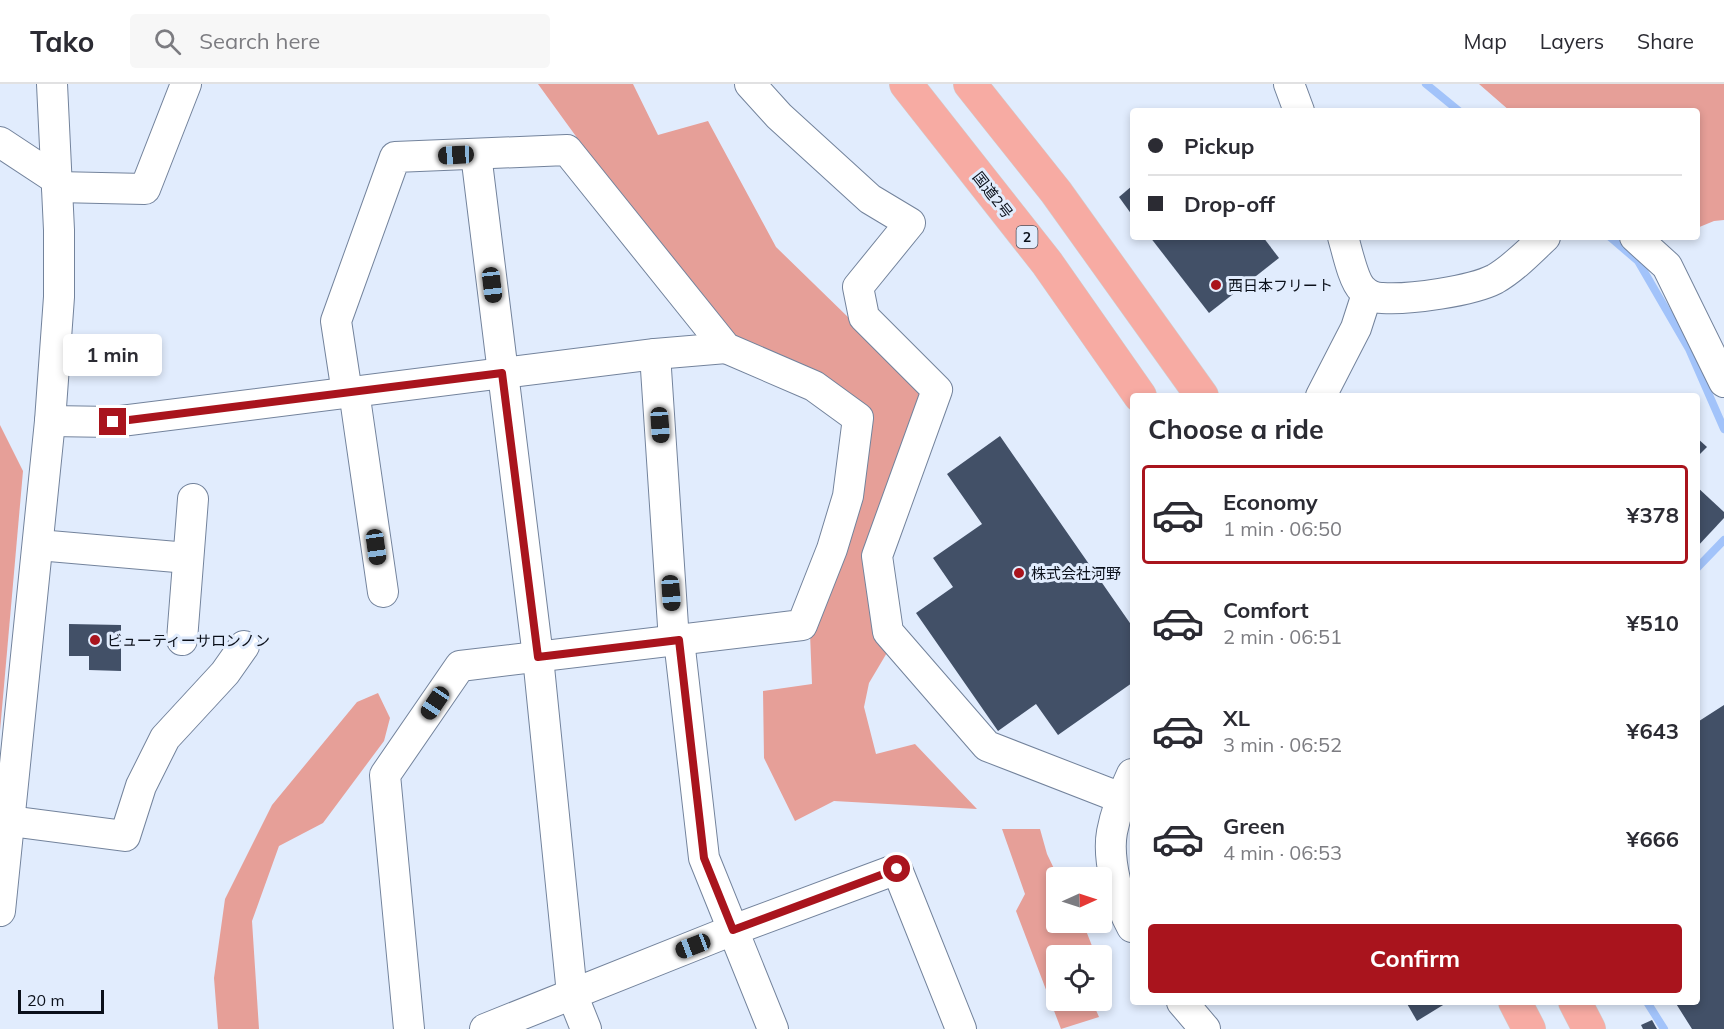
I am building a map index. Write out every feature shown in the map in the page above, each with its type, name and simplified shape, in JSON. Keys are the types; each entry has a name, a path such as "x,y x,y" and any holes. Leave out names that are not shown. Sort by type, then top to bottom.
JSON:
{"highway":[{"name":"国道2号","path":"906,84 1047,263 1138,393"},
{"path":"970,84 1056,192 1200,393"},
{"path":"1517,1005 1529,1029"},
{"path":"1577,1005 1589,1029"}],"street":[{"path":"0,911 50,421 59,297 52,84"},
{"path":"0,142 56,183 146,189 186,84"},
{"path":"750,84 779,116 870,199 910,223 858,286 864,317 937,390 877,556 888,632 987,746 1127,786 1111,834 1113,874 1125,915 1130,924"},
{"path":"1289,84 1298,108"},
{"path":"383,592 336,321 395,157 567,150 726,348 814,386 858,418 848,496 832,549 802,625 460,666 385,775 409,1029"},
{"path":"476,154 538,657 572,994 586,1029"},
{"path":"1344,240 1359,286 1367,294 1381,298 1433,295 1471,288 1496,279 1542,240"},
{"path":"1638,240 1667,266 1724,382"},
{"path":"1323,393 1356,328 1367,294"},
{"path":"50,421 113,422 655,354 726,348"},
{"path":"655,354 677,640 704,858 773,1029"},
{"path":"182,640 193,499"},
{"path":"38,545 188,558"},
{"path":"10,821 125,836 141,786 165,738 225,673 244,646"},
{"path":"485,1029 733,930 897,869 961,1029"},
{"path":"1185,1005 1206,1029"}],"shaded area":[{"path":"538,84 633,84 658,135 708,121 776,247 926,393 867,554 888,651 869,683 864,707 876,754 915,744 977,809 834,801 795,821 764,758 763,691 812,684 810,633 868,417 734,335 583,146"},
{"path":"1479,84 1724,84 1724,220 1700,227 1700,108 1507,108"},
{"path":"0,425 23,471 0,731"},
{"path":"378,693 390,718 384,741 323,823 279,846 252,921 259,1029 218,1029 214,978 225,899 272,805 357,702"},
{"path":"1002,829 1040,829 1053,867 1046,867 1046,933 1087,933 1092,945 1046,945 1046,990 1016,911 1025,894"},
{"path":"1054,1011 1096,1011 1099,1017 1061,1029"}],"building":[{"path":"1130,188 1130,212 1119,197"},
{"name":"西日本フリート","path":"1152,240 1265,240 1279,258 1209,313"},
{"name":"株式会社河野","path":"1000,436 1130,623 1130,684 1058,735 1036,704 998,731 916,613 953,587 933,558 982,524 947,474"},
{"path":"1700,441 1707,447 1700,454"},
{"path":"1700,490 1724,512 1724,518 1700,544"},
{"name":"ビューティーサロンノン","path":"69,624 121,625 121,671 89,670 89,656 69,656"},
{"path":"1724,705 1724,1029 1692,1029 1677,1005 1700,1005 1700,720"},
{"path":"1408,1005 1443,1005 1417,1021"},
{"path":"1652,1020 1657,1029 1643,1029 1641,1025"}],"waterway":[{"path":"1426,84 1455,108"},
{"path":"1614,240 1638,261 1689,349 1724,429"},
{"path":"1700,565 1724,540"},
{"path":"1649,1005 1664,1029"}],"place":[{"name":"西日本フリート","path":"1216,285"},
{"name":"株式会社河野","path":"1019,573"},
{"name":"ビューティーサロンノン","path":"95,640"}],"route":[{"path":"113,422 502,373 538,657 679,640 704,858 733,930 897,869"}]}
